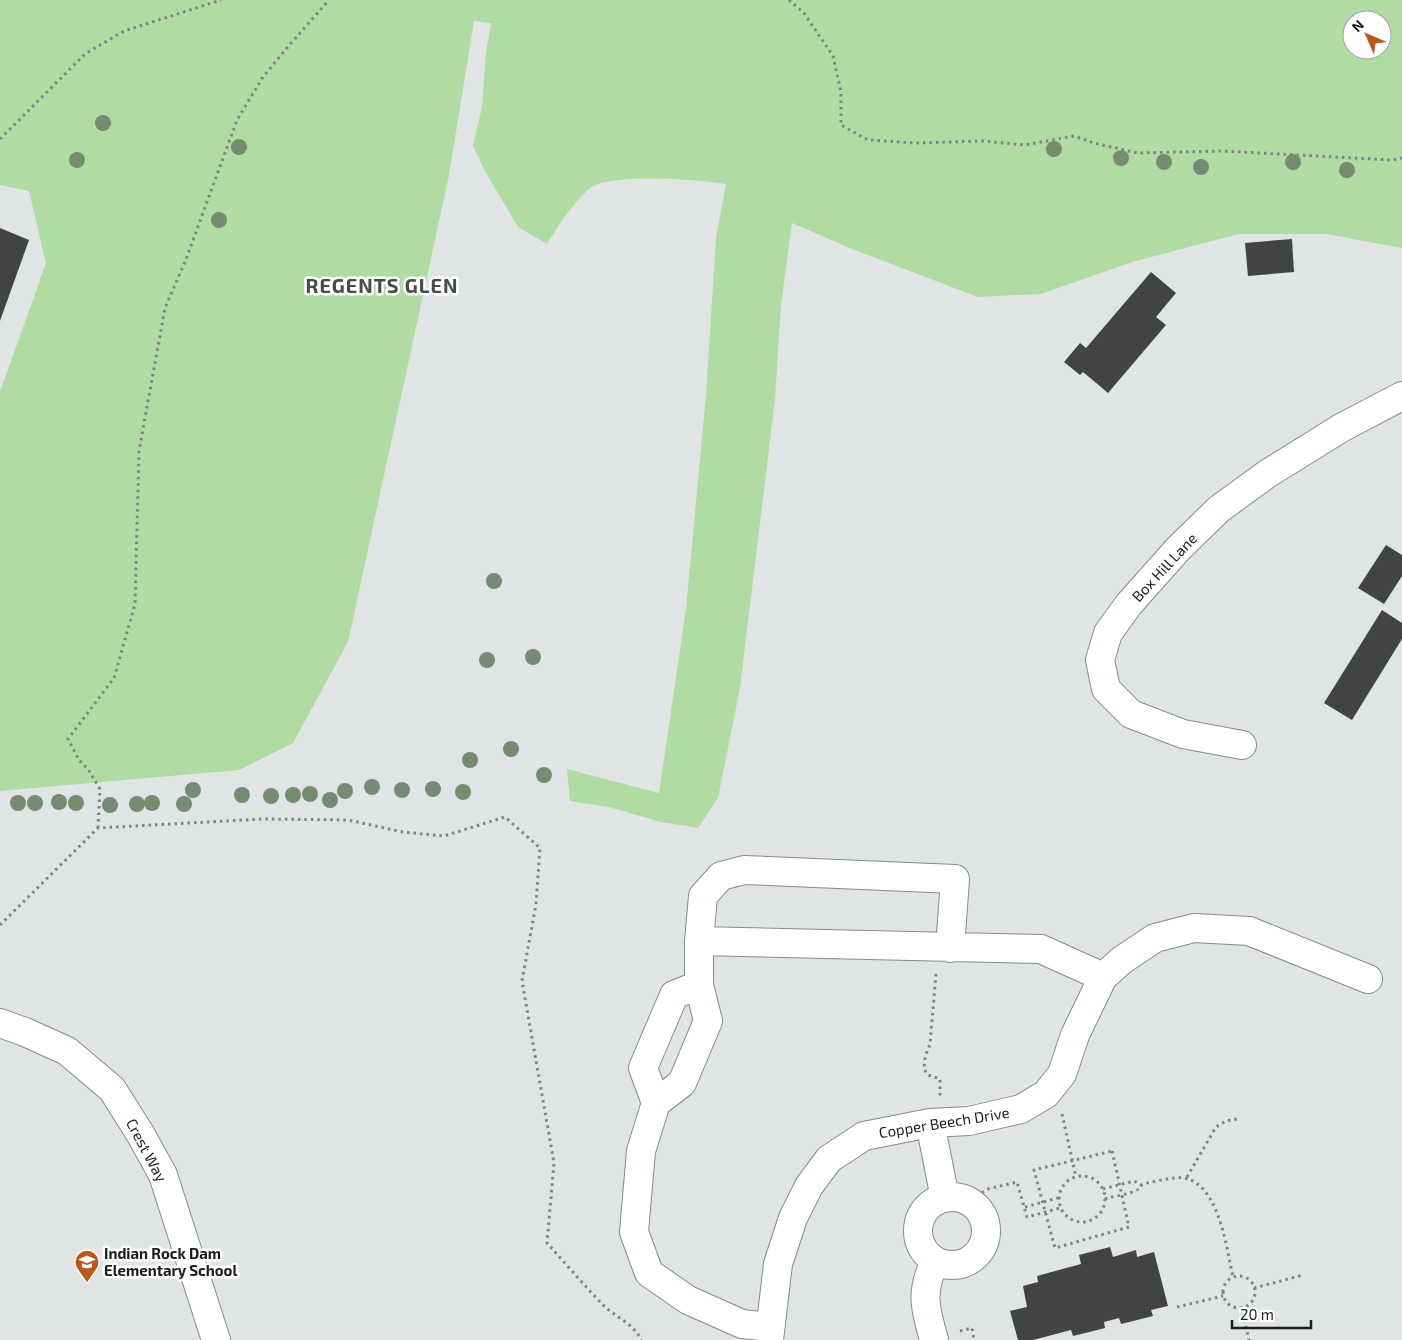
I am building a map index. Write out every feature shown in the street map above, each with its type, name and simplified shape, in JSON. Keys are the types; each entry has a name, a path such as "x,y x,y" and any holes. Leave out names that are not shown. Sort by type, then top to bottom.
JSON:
{"street":[{"name":"Box Hill Lane","path":"1242,745 1183,734 1131,714 1106,689 1100,660 1108,633 1129,604 1178,549 1219,509 1267,474 1340,428 1402,396"},
{"path":"770,1334 688,1300 650,1273 634,1232 641,1151 656,1102 682,1083 708,1021 699,985 699,941 704,896 722,876 744,870 955,879 944,948"},
{"name":"Copper Beech Drive","path":"770,1334 778,1264 793,1218 809,1186 829,1159 864,1136 935,1123 969,1121 1022,1109 1046,1094 1062,1074 1075,1035 1103,977 1122,960 1155,938 1194,928 1249,931 1368,979"},
{"path":"699,941 1041,949 1103,977"},
{"path":"656,1102 643,1068 674,995 699,985"},
{"name":"Crest Way","path":"0,1023 67,1051 112,1088 142,1135 163,1175 216,1340"},
{"path":"935,1123 957,1200"},
{"path":"957,1200 978,1209 985,1225 984,1243 978,1253 969,1261 958,1265 946,1265 935,1261 925,1254 917,1232 925,1210 934,1202 957,1200"},
{"path":"934,1340 925,1306 927,1279 935,1261"}],"path":[{"path":"0,139 85,54 124,31 221,0"},
{"path":"98,828 100,789 88,769 79,760 68,739 114,678 135,604 139,451 165,308 185,262 237,120 263,77 329,0"},
{"path":"789,0 804,13 833,56 841,92 841,125 868,140 915,143 982,141 1025,145 1074,136 1094,143 1138,153 1222,151 1392,160 1402,158"},
{"path":"0,924 98,828 262,819 348,820 403,832 444,836 505,817 540,848 536,904 522,981 554,1163 547,1243 603,1306 629,1326 640,1336 641,1340"},
{"path":"935,1123 940,1079 928,1075 924,1068 930,1044 944,948"},
{"path":"1046,1094 1062,1112 1076,1177"},
{"path":"1187,1177 1216,1127 1226,1121 1237,1119"},
{"path":"1112,1151 1129,1227 1055,1248 1034,1170 1072,1160 1112,1151"},
{"path":"1085,1176 1094,1179 1103,1188 1105,1199 1101,1210 1095,1217 1087,1221 1078,1221 1070,1218 1060,1208 1058,1198 1062,1187 1068,1180 1085,1176"},
{"path":"1105,1199 1136,1191 1141,1185 1187,1177 1207,1194 1216,1209 1233,1277"},
{"path":"1103,1188 1134,1181 1141,1185"},
{"path":"957,1200 988,1189 1017,1182 1027,1217 1060,1208"},
{"path":"1024,1207 1058,1198"},
{"path":"1254,1288 1303,1275"},
{"path":"1233,1277 1246,1277 1254,1288 1251,1302 1241,1307 1232,1306 1226,1302 1223,1296 1223,1288 1226,1282 1233,1277"},
{"path":"1178,1307 1223,1296"},
{"path":"1241,1307 1249,1340"}],"green space":[{"path":"0,0 1402,0 1402,248 1326,234 1239,234 1132,262 1041,294 978,297 852,249 792,223 781,305 775,399 740,688 718,798 698,828 661,822 609,807 570,801 567,769 659,793 686,609 706,395 716,238 726,184 655,179 615,180 589,189 571,208 547,244 518,227 486,173 473,146 482,107 486,53 491,23 474,21 449,175 348,642 293,743 239,770 0,791 0,392 46,263 29,191 0,185"}],"building":[{"path":"0,228 29,240 0,321"},
{"path":"1292,239 1294,272 1248,276 1245,243"},
{"path":"1151,272 1176,293 1156,317 1166,325 1108,393 1083,372 1080,375 1064,362 1080,343 1086,348"},
{"path":"1386,545 1402,555 1402,576 1384,604 1358,588"},
{"path":"1382,610 1402,623 1402,639 1352,720 1324,703"},
{"path":"1110,1247 1113,1257 1136,1250 1137,1257 1154,1252 1168,1306 1151,1310 1153,1316 1121,1324 1119,1318 1104,1322 1105,1328 1073,1336 1071,1330 1033,1340 1018,1340 1010,1311 1027,1307 1023,1286 1038,1282 1037,1276 1081,1264 1079,1255"}],"place":[{"name":"Indian Rock Dam Elementary School","path":"87,1283"}],"district":[{"name":"REGENTS GLEN","path":"382,285"}]}
